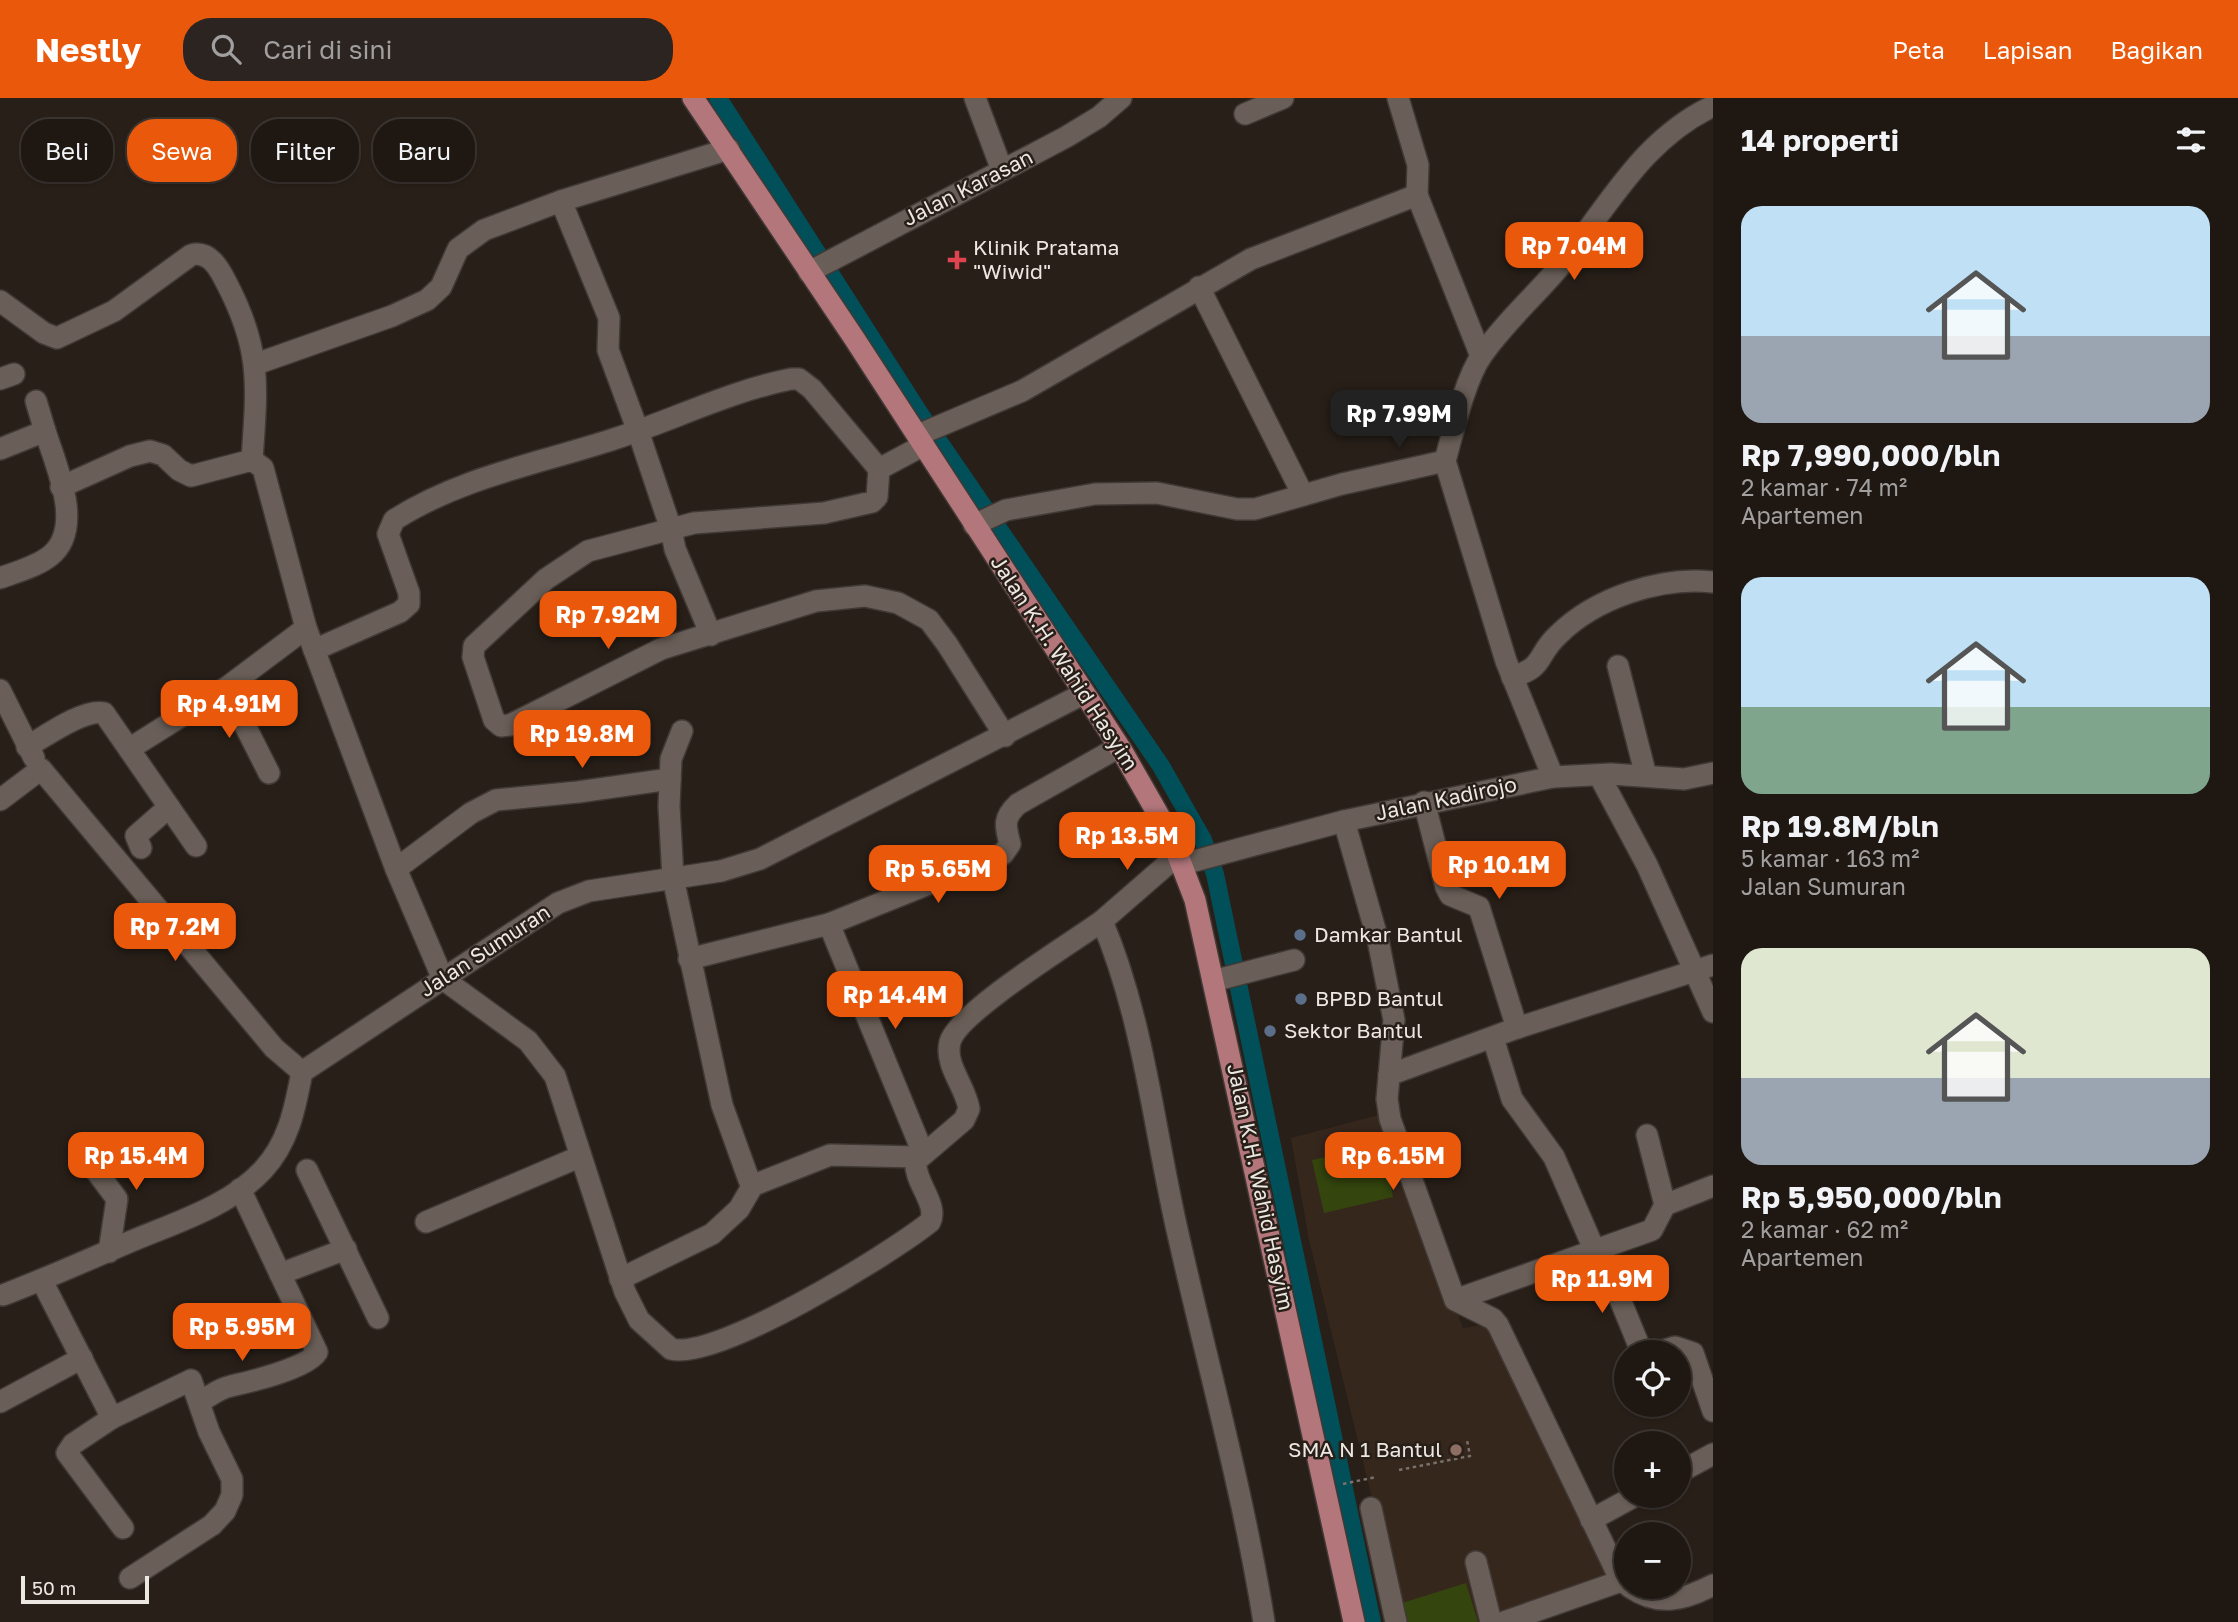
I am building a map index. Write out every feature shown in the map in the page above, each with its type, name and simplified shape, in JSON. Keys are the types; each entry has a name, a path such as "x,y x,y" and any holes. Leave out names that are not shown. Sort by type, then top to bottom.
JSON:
{"main road":[{"name":"Jalan K.H. Wahid Hasyim","path":"693,98 816,267 929,433 979,522 1163,820 1183,860 1195,900 1227,977 1353,1622"}],"street":[{"path":"975,98 1003,170"},
{"name":"Jalan Karasan","path":"816,267 1099,117 1121,98"},
{"path":"1245,114 1283,98"},
{"path":"1398,98 1418,165 1417,195 1480,356"},
{"path":"1553,777 1512,677 1445,461 1459,411 1480,356 1561,265 1640,159 1683,123 1713,106"},
{"path":"256,365 413,307 441,287 452,259 466,242 485,230 561,201 729,149"},
{"path":"879,468 929,433 1043,379 1199,287 1275,249 1417,195"},
{"path":"561,201 609,318 608,351 671,529 674,549 711,635"},
{"path":"0,301 44,333 57,338 114,311 191,255 203,255 213,261 234,296 251,338 256,365 252,460"},
{"path":"1199,287 1303,495"},
{"path":"314,650 400,612 410,604 409,593 388,534 394,520 509,469 638,431 761,386 799,379 813,389 879,468 877,497 872,502 824,513 694,523 624,540 575,558 546,579 478,641 472,651 495,720 501,726 510,724 647,655 831,597 865,596 898,603 922,614 937,628 1004,736"},
{"path":"0,578 43,560 60,545 67,522 61,487 36,401"},
{"path":"0,449 45,431"},
{"path":"61,487 142,452 157,451 191,476 252,460"},
{"path":"252,460 262,468 265,475 314,650 396,869 443,979 528,1041 548,1064 555,1076 620,1279 639,1320 671,1349 686,1351 731,1336 837,1282 930,1222 932,1213 915,1168 921,1155 968,1113 968,1104 951,1061 951,1041 956,1031 991,998 1102,921 1183,860"},
{"path":"979,522 1006,510 1095,494 1157,493 1237,509 1255,509 1445,461"},
{"path":"1512,677 1532,670 1555,637 1610,600 1684,581 1713,582"},
{"path":"129,749 226,688 306,628"},
{"path":"1618,666 1646,776"},
{"path":"226,688 269,773"},
{"path":"0,690 27,747 41,769 274,1048 302,1072 294,1118 280,1147 263,1170 240,1189 171,1226 41,1281 1,1294"},
{"name":"Jalan Sumuran","path":"302,1072 541,912 565,900 589,891 721,871 760,859 1083,694"},
{"path":"27,747 59,727 99,711 107,716 196,846"},
{"path":"682,732 671,759 673,878 722,1105 743,1169 752,1185"},
{"path":"690,959 829,924 1003,854 1010,844 1005,819 1018,804 1119,747"},
{"path":"0,800 41,769"},
{"name":"Jalan Kadirojo","path":"1183,860 1211,856 1424,802 1553,777 1598,775 1684,779 1713,773"},
{"path":"1598,775 1704,968 1713,1012"},
{"path":"396,869 471,813 496,800 670,779"},
{"path":"1424,802 1446,887 1450,895 1479,907 1517,1028"},
{"path":"141,848 136,836 169,807"},
{"path":"1344,821 1378,940 1391,1001 1394,1020 1387,1099 1396,1140 1455,1300 1493,1319 1498,1325 1591,1520 1614,1562"},
{"path":"1102,921 1128,991 1264,1622"},
{"path":"829,924 921,1155"},
{"path":"1227,977 1294,960"},
{"path":"1389,1075 1517,1028 1704,968"},
{"path":"1493,1038 1517,1109 1554,1157 1636,1340"},
{"path":"1647,1135 1665,1205"},
{"path":"82,1152 117,1199 108,1252"},
{"path":"620,1279 712,1234 739,1209 752,1185 830,1155 921,1155"},
{"path":"426,1222 579,1157"},
{"path":"307,1170 377,1318"},
{"path":"1455,1300 1652,1230 1665,1205 1713,1186"},
{"path":"201,1401 230,1386 242,1385 314,1357 317,1352 240,1189"},
{"path":"280,1273 346,1249"},
{"path":"41,1281 112,1418"},
{"path":"1691,1352 1712,1400"},
{"path":"0,1402 82,1358"},
{"path":"123,1528 67,1453 73,1444 112,1418 188,1380 194,1381 209,1432 232,1479 230,1499 212,1525 130,1578"},
{"path":"1691,1466 1713,1454"},
{"path":"1591,1520 1614,1507"},
{"path":"1371,1508 1396,1622"},
{"path":"1476,1562 1491,1622"},
{"path":"1691,1595 1713,1585"},
{"path":"1504,1622 1614,1588"},
{"path":"1655,1599 1675,1599"}],"path":[{"path":"1399,1471 1470,1456 1467,1440"},
{"path":"1335,1485 1376,1477"}],"shaded area":[{"name":"SMA N 1 Bantul","path":"1382,1114 1463,1328 1488,1324 1614,1578 1485,1622 1402,1622 1309,1240 1291,1138"}],"green space":[{"path":"1382,1144 1393,1197 1324,1213 1312,1160"},
{"path":"1466,1583 1478,1622 1408,1622 1402,1603"}],"waterway":[{"path":"718,98 920,414 1161,766 1203,840 1215,874 1372,1622"}],"place":[{"name":"Klinik Pratama \"Wiwid\"","path":"957,260"},
{"name":"Damkar Bantul","path":"1300,935"},
{"name":"BPBD Bantul","path":"1301,999"},
{"name":"Sektor Bantul","path":"1270,1031"},
{"name":"SMA N 1 Bantul","path":"1456,1450"}]}
